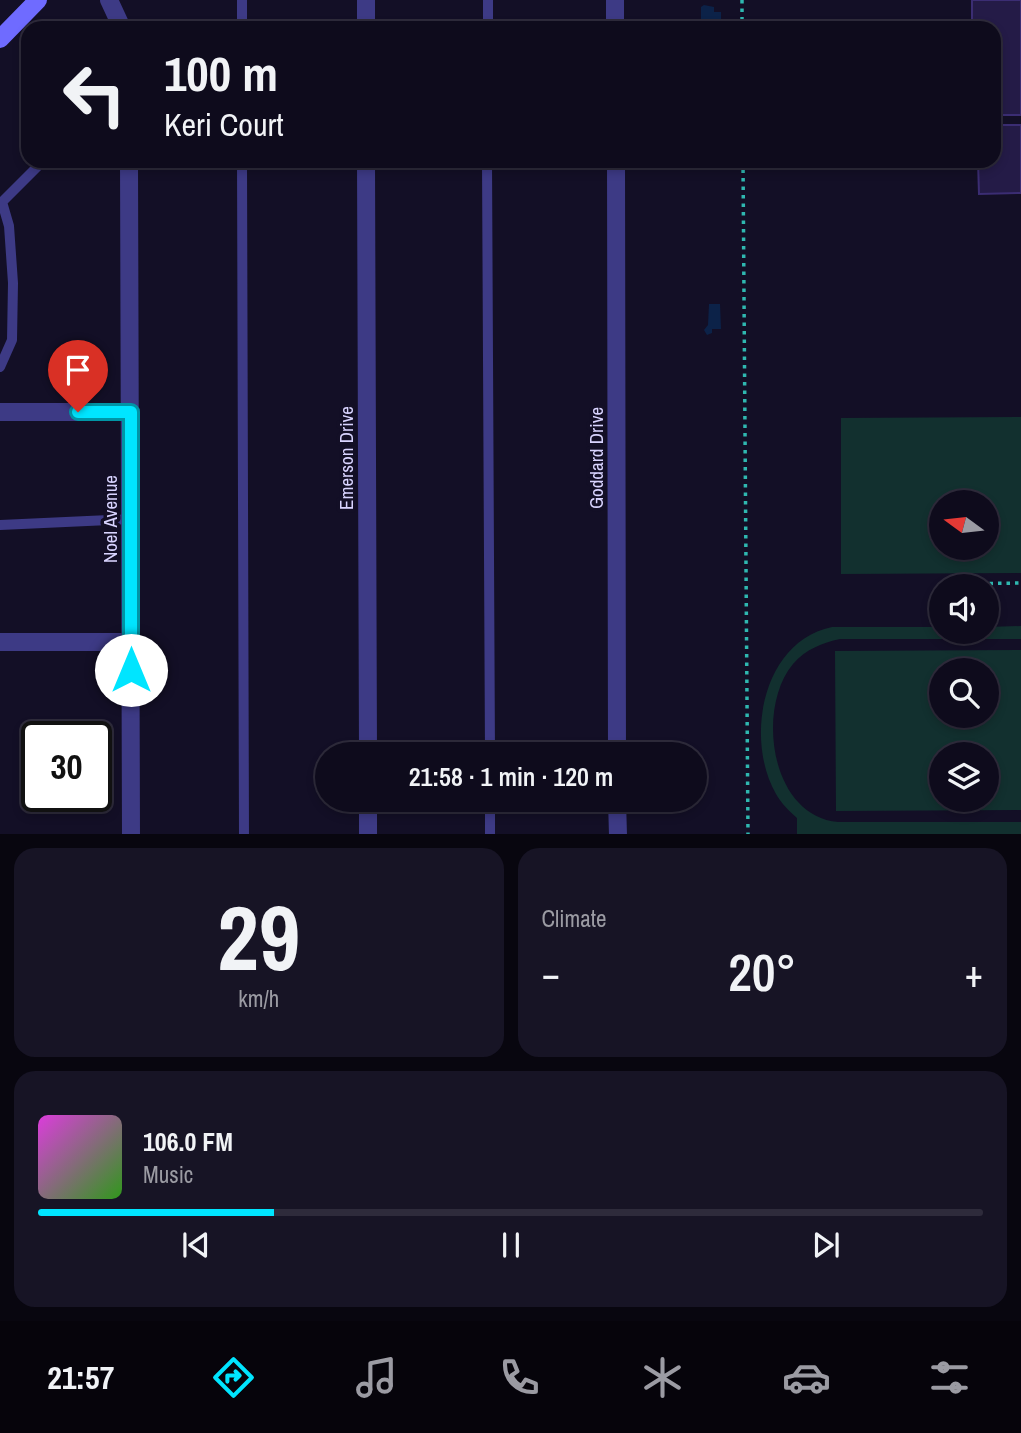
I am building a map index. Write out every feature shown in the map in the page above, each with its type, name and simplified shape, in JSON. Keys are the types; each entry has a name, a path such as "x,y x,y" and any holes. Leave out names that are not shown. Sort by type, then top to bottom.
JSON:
{"street":[{"path":"0,39 38,0"},
{"path":"108,0 118,21"},
{"path":"366,0 366,21"},
{"path":"615,0 615,21"},
{"name":"Noel Avenue","path":"129,168 131,834"},
{"name":"Emerson Drive","path":"366,168 368,742"},
{"name":"Goddard Drive","path":"616,168 617,742"},
{"path":"0,412 131,412"},
{"path":"0,642 131,642"},
{"path":"368,812 368,834"},
{"path":"617,812 618,834"}],"lane":[{"path":"242,0 242,21"},
{"path":"488,0 488,21"},
{"path":"0,367 12,340 13,283 9,226 1,203 36,168"},
{"path":"242,168 244,834"},
{"path":"487,168 490,742"},
{"path":"0,525 131,519"},
{"path":"490,812 491,834"}],"path":[{"path":"742,0 742,21"},
{"path":"743,168 747,834"},
{"path":"999,583 1021,583"}],"green space":[{"path":"1021,417 1021,573 841,574 841,418"},
{"path":"1021,626 1021,639 999,639 999,627"},
{"path":"832,627 929,627 929,639 840,639 809,651 793,664 782,683 775,706 773,732 776,757 784,781 797,801 815,815 838,822 1021,822 1021,834 797,834 797,818 776,794 766,771 761,720 766,695 776,671 790,651 808,636"},
{"path":"1021,650 1021,810 999,810 999,742 929,742 929,810 836,811 835,651"}],"water":[{"path":"701,7 714,7 714,12 721,12 721,21 701,21"},
{"path":"709,304 720,304 721,329 712,329 712,333 707,335 704,330 708,325"}],"building":[{"path":"972,0 1021,0 1021,115 1001,115 1001,21 972,21"},
{"path":"1001,125 1021,125 1021,193 979,194 978,168 1001,168"}],"route":[{"path":"78,412 131,412 131,670"}]}
